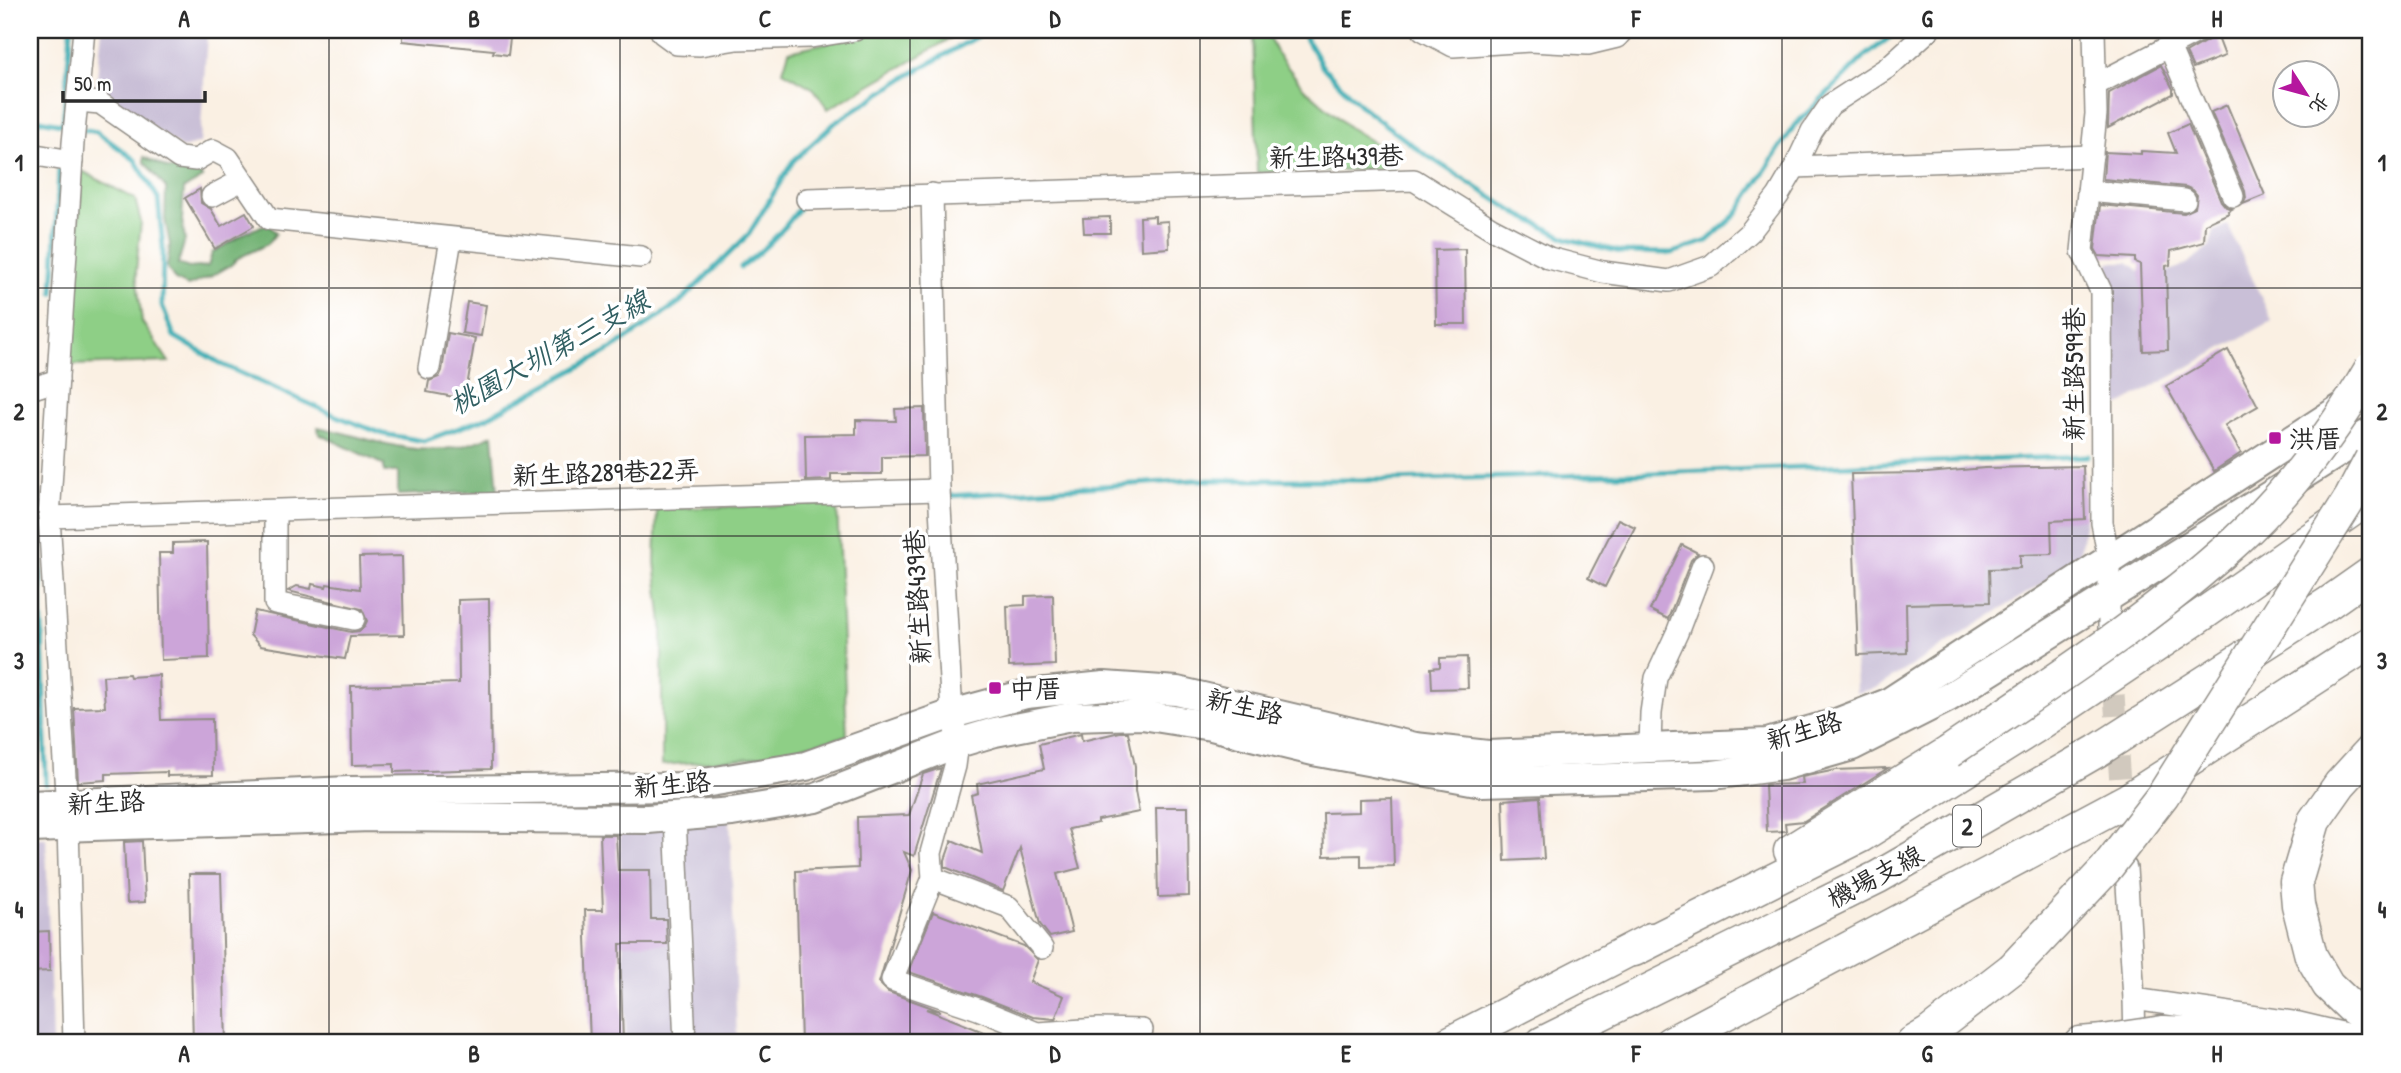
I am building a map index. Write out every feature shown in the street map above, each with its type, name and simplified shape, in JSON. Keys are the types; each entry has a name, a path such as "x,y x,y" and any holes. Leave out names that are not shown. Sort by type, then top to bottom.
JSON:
{"highway":[{"path":"1634,950 1949,751 2077,665 2196,576 2279,496 2335,427 2371,368"},
{"path":"1912,1043 1929,1033 2012,968 2105,870 2163,795 2202,735 2351,496 2371,459"},
{"path":"1449,1043 1861,836 2035,727 2371,497"},
{"name":"機場支線","path":"1542,1043 1878,877 2097,751 2371,573"},
{"name":"機場支線","path":"1670,1043 2127,800 2371,642"},
{"path":"2371,750 2340,784 2314,821 2296,882 2298,905 2311,956 2328,985 2351,1007 2371,1021"},
{"path":"2080,1043 2163,1032 2251,1035 2303,1043"}],"main road":[{"name":"新生路","path":"30,828 67,816 349,791 680,787 806,766 952,714 1026,694 1104,686 1177,691 1427,748 1488,755 1767,743 1839,722 1888,703 2371,389"},
{"name":"新生路","path":"30,805 67,816 675,817 732,812 816,798 958,743 995,732 1071,717 1142,715 1211,726 1313,751 1482,782 1727,773 1782,766 1852,746 1949,697 2371,432"}],"street":[{"path":"74,1043 67,816 49,517 83,30"},
{"path":"661,30 677,44 700,45 737,39 811,37 855,30"},
{"path":"1423,30 1453,46 1521,36 1588,44 1617,37 1623,30"},
{"name":"新生路439巷","path":"807,199 1414,180 1491,228 1549,258 1603,272 1668,281 1711,266 1750,232 1778,196 1812,131 1830,105 1887,68 1929,30"},
{"name":"新生路599巷","path":"2094,30 2096,114 2082,251 2101,291 2102,523 2109,559 2109,628"},
{"path":"2095,85 2201,30"},
{"path":"2169,46 2233,197"},
{"path":"78,101 100,103 179,158 196,160 213,150 228,158 269,219 641,257"},
{"path":"30,154 72,161"},
{"path":"1795,167 2092,156"},
{"path":"212,196 242,180"},
{"path":"2088,191 2185,200"},
{"name":"新生路439巷","path":"932,194 939,490 952,714 958,743"},
{"path":"429,368 451,239"},
{"path":"30,389 58,380"},
{"name":"新生路289巷22弄","path":"49,517 939,490"},
{"path":"275,511 275,603 354,619"},
{"path":"1650,748 1656,678 1678,633 1703,565"},
{"path":"958,743 955,766 931,853 933,878 892,979 1037,1033 1099,1029 1142,1030"},
{"path":"675,817 685,1043"},
{"path":"2126,868 2135,1043"},
{"path":"933,878 1009,907 1042,948"},
{"path":"2134,999 2299,1023 2371,1040"}],"shaded area":[{"path":"102,30 207,34 200,143 182,148 96,88"},
{"path":"2228,225 2272,321 2114,408 2109,262 2128,262 2141,272 2166,272 2183,266 2210,247 2214,231"},
{"path":"2083,466 2085,519 2079,560 1876,688 1856,693 1851,474"},
{"path":"730,819 737,1043 626,1043 619,826"},
{"path":"30,838 46,838 52,1043 30,1043"}],"green space":[{"path":"883,30 965,30 828,109 814,89 783,71 789,51"},
{"path":"1253,30 1265,30 1276,52 1304,88 1350,128 1381,147 1395,168 1257,173"},
{"path":"144,157 169,169 193,167 203,178 184,189 182,220 185,240 178,264 189,268 208,266 212,253 249,231 268,224 276,233 268,244 238,258 210,277 188,286 175,280 167,267 170,245 165,219 166,188 144,162"},
{"path":"82,171 135,199 141,222 136,272 142,322 169,362 70,365"},
{"path":"318,427 387,444 422,449 457,447 493,435 498,491 398,495 398,472 384,472 384,465 319,434"},
{"path":"837,504 847,736 752,758 662,765 662,623 655,562 657,509"}],"building":[{"path":"403,30 511,30 508,55 493,53 494,50 403,41"},
{"path":"2217,35 2225,56 2193,68 2186,53"},
{"path":"2161,65 2173,94 2108,128 2109,93"},
{"path":"2227,105 2265,195 2243,204 2245,191 2211,112"},
{"path":"2188,124 2221,201 2232,209 2205,224 2204,242 2171,251 2170,265 2166,266 2168,350 2143,351 2140,264 2135,262 2135,258 2099,256 2095,249 2100,205 2184,213 2195,208 2197,195 2186,187 2103,179 2105,152 2176,153 2168,133"},
{"path":"200,189 201,203 211,209 221,226 246,212 254,226 215,249 185,198"},
{"path":"1155,216 1155,222 1168,221 1169,248 1141,250 1140,217"},
{"path":"1110,217 1110,233 1084,233 1083,218"},
{"path":"1465,249 1466,324 1436,324 1435,250"},
{"path":"467,302 486,305 481,336 462,333"},
{"path":"448,333 475,338 465,399 427,392 429,381 439,377 442,371"},
{"path":"2228,350 2258,406 2225,425 2241,453 2214,471 2166,386"},
{"path":"924,408 925,456 882,457 882,474 831,474 831,480 806,481 805,435 856,434 856,420 896,421 895,409"},
{"path":"2083,466 2085,519 2051,521 2052,554 2020,555 2020,568 1989,569 1990,602 1906,604 1907,653 1858,655 1851,474"},
{"path":"1618,519 1635,527 1605,587 1588,578"},
{"path":"207,542 209,658 161,660 159,553 173,553 173,543"},
{"path":"1682,545 1698,553 1691,560 1668,619 1650,610"},
{"path":"402,556 404,635 350,636 345,659 260,646 250,635 255,611 351,632 359,631 367,621 362,609 288,591 297,586 311,589 312,584 360,589 359,557"},
{"path":"1053,595 1055,665 1009,667 1007,606 1025,605 1025,596"},
{"path":"489,599 491,769 394,772 394,764 352,765 351,686 459,683 458,600"},
{"path":"1467,657 1468,688 1432,689 1431,668 1440,667 1440,658"},
{"path":"129,674 130,677 159,675 161,720 212,719 213,775 167,776 167,772 106,774 106,780 78,782 74,708 105,707 103,676"},
{"path":"1128,732 1135,766 1135,791 1139,812 1069,829 1080,868 1057,874 1072,932 1050,937 1040,924 1020,848 1003,891 945,867 952,840 982,853 971,795 978,793 977,784 1044,769 1039,744 1081,734 1082,741"},
{"path":"941,768 914,856 904,852 912,870 879,983 888,992 941,1011 926,1009 1011,1043 801,1043 796,871 858,868 857,817 909,815 923,774"},
{"path":"1888,768 1804,821 1785,823 1786,831 1767,832 1765,785 1803,784 1802,777 1836,770"},
{"path":"1540,797 1544,859 1505,861 1503,800"},
{"path":"1392,798 1394,866 1361,867 1361,855 1324,856 1323,813 1359,812 1359,799"},
{"path":"1156,807 1188,807 1189,896 1158,897"},
{"path":"600,835 616,835 618,870 650,870 651,919 666,919 667,944 620,944 623,1043 590,1043 585,910 603,910"},
{"path":"142,841 145,902 127,903 124,842"},
{"path":"189,874 221,874 226,1043 193,1043"},
{"path":"933,912 1024,946 1038,960 1030,982 1064,996 1055,1019 1033,1017 909,972"},
{"path":"49,931 50,971 30,972 30,932"}],"waterway":[{"path":"63,125 71,30"},
{"name":"桃園大圳第三支線","path":"81,129 97,132 135,160 158,198 163,247 162,305 174,336 223,365 334,415 383,434 424,441 486,418 612,349 680,302 749,234 793,161 836,122 909,75 989,30"},
{"name":"桃園大圳第三支線","path":"1301,30 1322,66 1363,108 1423,153 1516,213 1568,239 1621,252 1672,253 1707,241 1736,215 1794,126 1863,58 1899,30"},
{"name":"桃園大圳第三支線","path":"30,118 71,126"},
{"path":"53,293 59,170"},
{"path":"741,267 774,239 801,205 805,205"},
{"path":"949,496 1195,480 1387,480 1626,474 2088,456"},
{"path":"30,523 39,523 46,784"}],"tunnel":[{"path":"2112,664 2122,814"}],"place":[{"name":"洪厝","path":"2275,438"},
{"name":"中厝","path":"995,688"}]}
